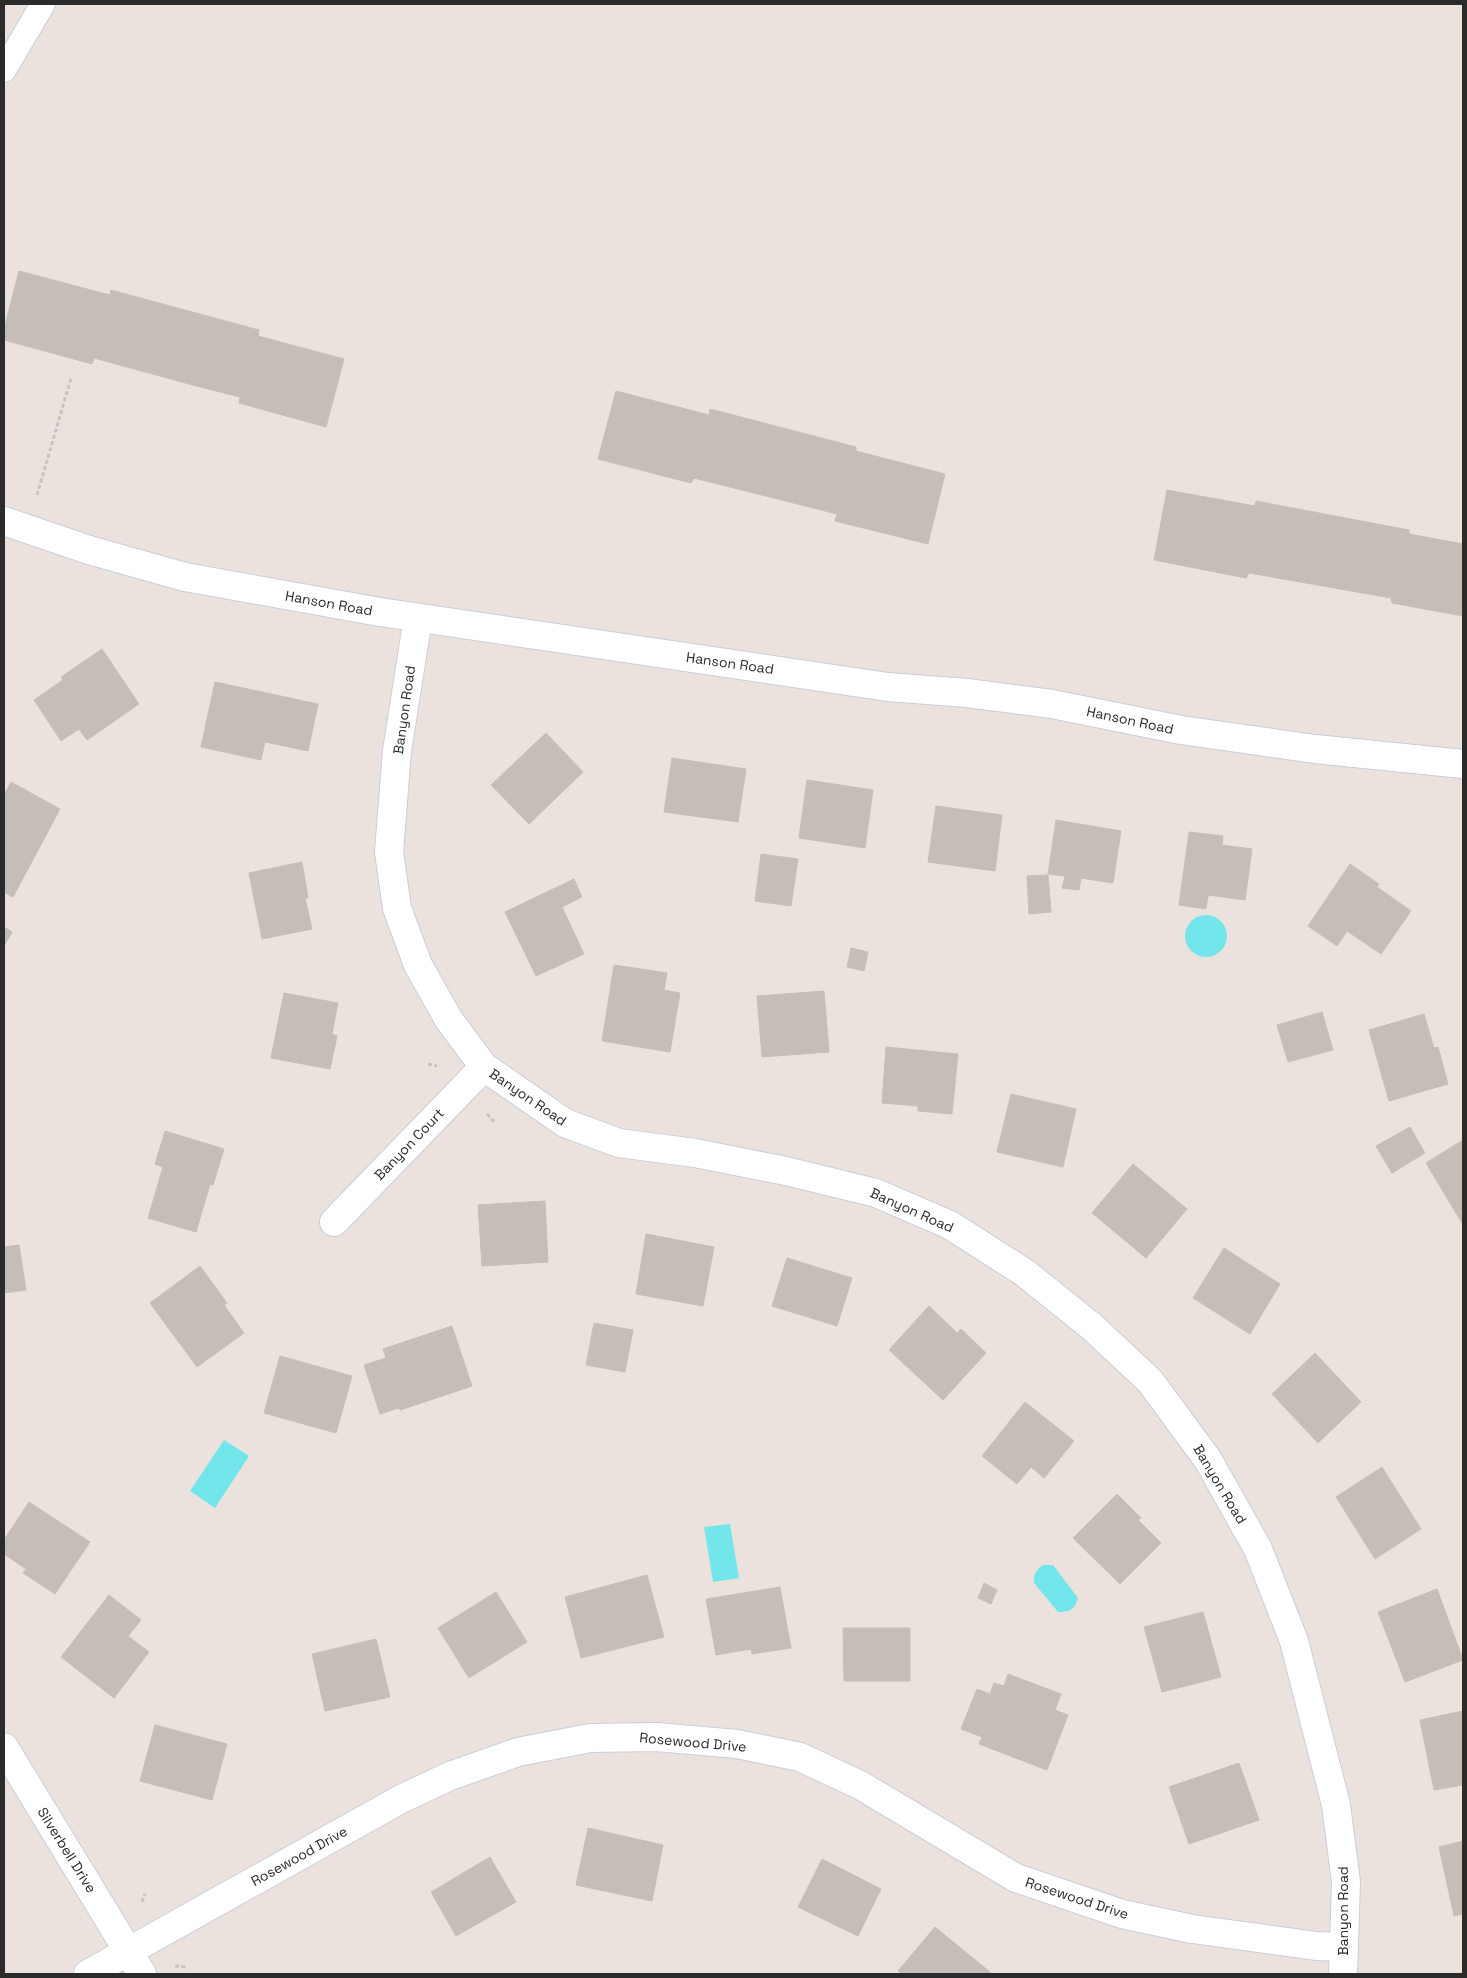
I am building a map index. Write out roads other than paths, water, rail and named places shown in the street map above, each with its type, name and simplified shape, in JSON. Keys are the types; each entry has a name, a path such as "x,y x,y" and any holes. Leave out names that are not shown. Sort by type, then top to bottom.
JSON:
{"street":[{"name":"Hanson Road","path":"4,521 89,550 185,577 418,618 888,687 967,693 1052,704 1219,736 1315,749 1463,764"},
{"name":"Banyon Road","path":"418,618 397,751 389,852 397,908 418,965 449,1020 484,1067 565,1123 619,1143 695,1153 786,1171 876,1193 950,1225 1032,1279 1091,1326 1150,1381 1208,1460 1258,1549 1294,1641 1336,1805 1346,1882 1344,1974"},
{"name":"Banyon Court","path":"334,1222 484,1067"},
{"name":"Rosewood Drive","path":"88,1974 136,1963 401,1799 450,1776 518,1752 581,1740 657,1736 737,1744 800,1758 860,1784 1016,1878 1122,1914 1201,1930 1316,1946 1344,1947"},
{"name":"Silverbell Drive","path":"4,1748 136,1963"}],"lane":[{"path":"4,70 43,4"}],"water":[{"path":"1206,915 1221,921 1227,936 1221,951 1206,957 1191,951 1185,936 1191,921"},
{"path":"224,1440 249,1456 215,1508 190,1491"},
{"path":"730,1524 739,1578 713,1582 704,1527"},
{"path":"1043,1565 1053,1565 1078,1598 1071,1610 1058,1612 1034,1583 1035,1573"}]}
